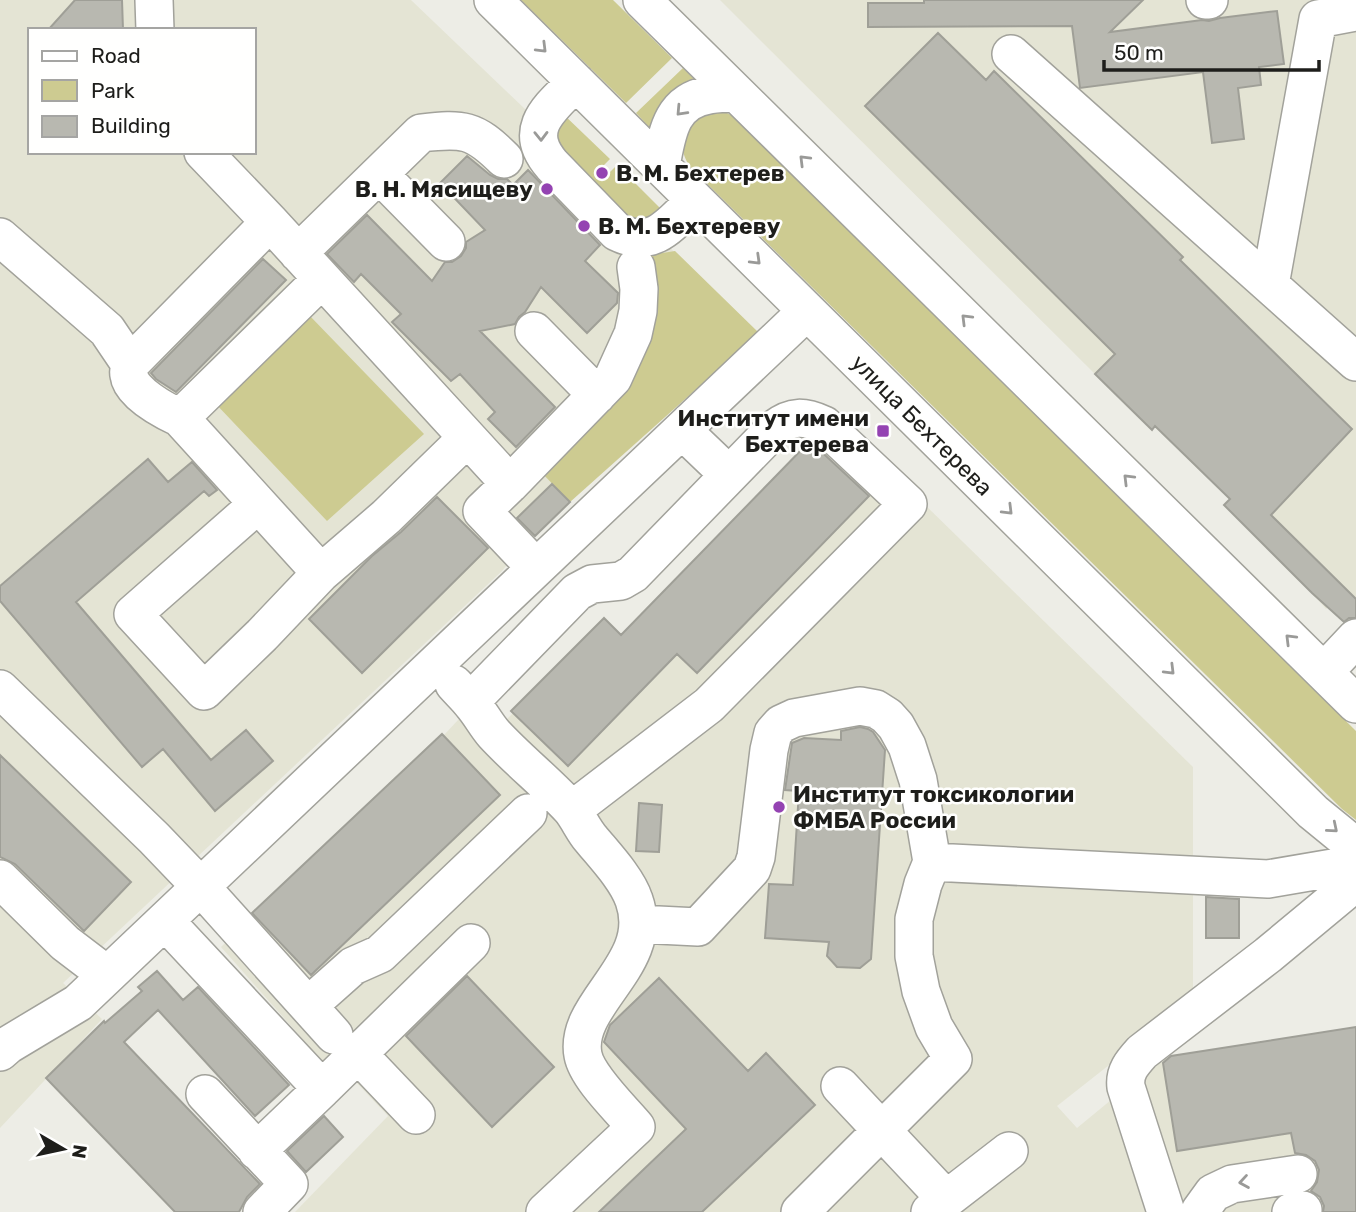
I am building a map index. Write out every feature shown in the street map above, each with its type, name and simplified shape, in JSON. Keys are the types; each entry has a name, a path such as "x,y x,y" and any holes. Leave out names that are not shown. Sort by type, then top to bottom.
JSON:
{"street":[{"path":"154,0 155,28"},
{"name":"улица Бехтерева","path":"493,0 1313,812 1356,845"},
{"path":"642,0 1356,704"},
{"path":"1270,285 1309,10 1356,12"},
{"path":"1010,54 1356,362"},
{"path":"576,82 545,115 538,141 543,155 617,232 630,238 644,239 671,223 695,200"},
{"path":"661,166 669,126 678,110 690,101 706,95 736,93"},
{"path":"180,418 310,266 379,174 421,133 447,130 466,132 485,140 504,159"},
{"path":"205,154 510,484"},
{"path":"379,174 446,242"},
{"path":"130,364 270,222"},
{"path":"0,237 107,330 130,364 129,376 134,387 159,408 180,418 321,573"},
{"path":"537,568 482,511 613,378 633,334 638,312 636,267"},
{"path":"7,1037 78,1003 807,311"},
{"path":"534,331 597,395"},
{"path":"471,701 577,592 592,584 621,581 633,574 774,429 785,421 798,417 812,419 824,425 908,504 709,705 572,810"},
{"path":"682,430 729,475"},
{"path":"257,505 133,614 204,691 321,573 386,517 467,438"},
{"path":"1324,672 1356,638"},
{"path":"435,664 471,701 493,732 572,810 588,835 616,869 634,899 638,924 633,950 588,1020 582,1038 583,1056 590,1073 636,1127 545,1212"},
{"path":"0,689 154,838 308,1006 416,1115"},
{"path":"638,924 698,927 752,869 756,857 769,750 773,733 781,724 794,718 860,706 876,709 896,726 907,746 918,780 932,863 899,955 921,990 934,1027 954,1059 800,1212"},
{"path":"308,1006 353,966 380,954 528,813"},
{"path":"932,863 1268,879 1356,864"},
{"path":"0,879 65,943 107,975"},
{"path":"1298,1174 1232,1184 1184,1212 1126,1087 1125,1078 1132,1063 1142,1052 1268,955 1356,882"},
{"path":"165,921 322,1088"},
{"path":"257,1151 322,1088 346,1044 471,943"},
{"path":"840,1086 882,1130 938,1206 1009,1151"},
{"path":"205,1094 289,1184 262,1212"}],"shaded area":[{"path":"0,0 411,0 759,333 570,502 519,550 502,571 63,983 102,1019 0,1128"},
{"path":"720,0 1356,0 1356,614 1346,624 1328,607 1326,609 1224,505 1229,499 1155,427 1152,430"},
{"name":"Институт токсикологии ФМБА России","path":"817,434 873,454 1193,767 1193,999 1057,1106 1077,1128 1162,1058 1356,1027 1356,1212 295,1212 388,1116 354,1080 345,1087 221,947 255,915 253,912 459,719 483,743 513,713 511,711 604,618 622,635"}],"green space":[{"path":"521,0 613,0 672,58 626,103"},
{"path":"683,68 697,82 651,129 636,113"},
{"path":"716,111 733,116 1356,731 1356,820 690,167 684,156 683,132 692,119"},
{"path":"561,112 610,159 596,173 602,180 617,165 665,213 634,223 552,141"},
{"path":"675,251 759,333 570,502 540,471 652,272 650,255"},
{"path":"309,315 424,434 327,521 214,402"}],"building":[{"path":"75,0 122,0 123,28 50,28"},
{"path":"924,0 1143,0 1110,32 1277,11 1284,64 1259,67 1261,85 1238,88 1244,139 1212,143 1203,72 1080,88 1072,26 868,27 868,3 924,3"},
{"path":"938,33 986,80 994,71 1183,257 1180,260 1352,429 1271,515 1356,599 1356,618 1349,618 1344,622 1312,593 1224,505 1230,499 1155,426 1152,430 1095,374 1115,354 865,106"},
{"path":"467,156 490,175 507,179 513,185 528,170 600,245 585,261 618,293 617,303 587,333 541,287 515,324 480,331 555,407 516,447 488,419 495,412 460,374 451,381 392,322 401,314 361,274 354,282 327,254 367,215 432,281 445,262 452,262 461,256 466,242 485,230 440,183"},
{"path":"263,259 286,280 176,392 156,379 151,373"},
{"path":"809,442 869,496 697,673 677,654 568,766 511,711 604,618 621,635"},
{"path":"148,459 168,482 192,462 217,490 209,496 204,491 76,602 211,760 246,730 273,761 215,811 163,749 142,767 0,601 0,586"},
{"path":"552,484 570,502 535,536 517,518"},
{"path":"437,497 488,548 362,673 309,619 372,556"},
{"path":"860,727 873,732 885,750 871,959 860,968 837,967 827,956 829,942 765,938 769,884 793,885 799,791 785,790 792,743 804,738 841,740 841,731"},
{"path":"442,734 500,795 311,975 252,913"},
{"path":"0,755 131,882 84,931 15,864 0,857"},
{"path":"639,803 662,805 659,852 636,851"},
{"path":"1206,897 1239,899 1239,938 1206,938"},
{"path":"157,971 183,1000 198,987 289,1085 255,1116 158,1010 124,1042 260,1184 247,1197 239,1212 175,1212 46,1078 104,1021 105,1023 142,991 138,987"},
{"path":"467,976 554,1067 492,1127 406,1036"},
{"path":"659,978 748,1071 766,1053 815,1105 702,1212 599,1212 686,1129 604,1042 610,1025"},
{"path":"1356,1027 1356,1212 1323,1212 1324,1206 1320,1197 1311,1191 1317,1182 1319,1170 1315,1161 1306,1155 1295,1153 1291,1133 1177,1151 1163,1063 1171,1056"},
{"path":"324,1116 343,1137 306,1172 287,1151"}],"place":[{"name":"В. М. Бехтерев","path":"602,173"},
{"name":"В. Н. Мясищеву","path":"547,189"},
{"name":"В. М. Бехтереву","path":"584,226"},
{"name":"Институт имени Бехтерева","path":"883,431"},
{"name":"Институт токсикологии ФМБА России","path":"779,807"}]}
